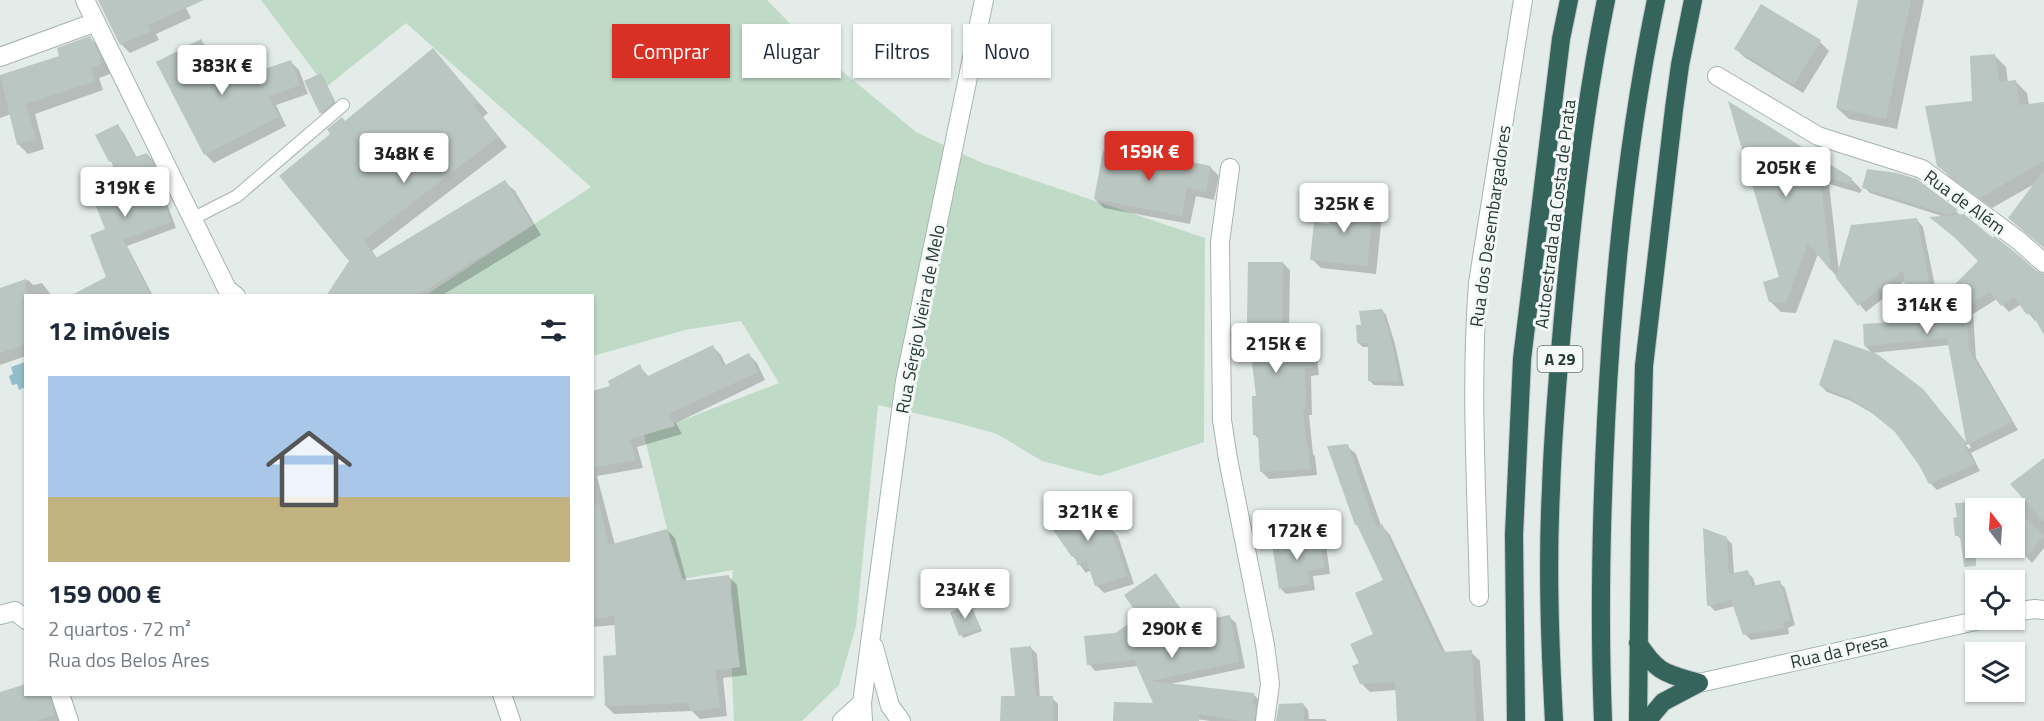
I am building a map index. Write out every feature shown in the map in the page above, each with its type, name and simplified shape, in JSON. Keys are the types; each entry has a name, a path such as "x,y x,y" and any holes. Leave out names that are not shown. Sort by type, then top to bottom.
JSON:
{"highway":[{"name":"A 29","path":"1516,721 1514,535 1522,359 1561,39 1569,0"},
{"name":"Autoestrada da Costa de Prata","path":"1554,721 1551,655 1551,491 1559,368 1576,182 1606,0"},
{"name":"A 29","path":"1603,721 1600,654 1609,361 1624,187 1645,53 1656,0"},
{"path":"1638,721 1644,366 1674,109 1693,0"},
{"path":"1638,643 1647,658 1662,672 1699,682"},
{"path":"1647,721 1663,702 1699,682"}],"street":[{"path":"85,0 227,289 233,294"},
{"name":"Rua Sérgio Vieira de Melo","path":"842,721 863,712 905,381 984,0"},
{"name":"Rua dos Desembargadores","path":"1479,597 1474,362 1478,284 1522,0"},
{"path":"0,57 96,22"},
{"name":"Rua de Além","path":"1717,76 1818,136 1922,169 2018,240 2044,263"},
{"path":"1230,168 1220,242 1222,420 1265,645 1270,684 1265,721"},
{"path":"2025,610 2044,610"},
{"path":"0,615 15,611 24,618"},
{"name":"Rua da Presa","path":"1699,682 1965,623"},
{"name":"Rua Sérgio Vieira de Melo","path":"872,641 893,716"},
{"path":"61,696 69,721"},
{"path":"503,696 511,721"}],"lane":[{"path":"192,219 237,196 343,105"}],"green space":[{"path":"261,0 767,0 790,24 742,24 742,78 841,78 841,70 916,132 980,162 1205,238 1204,442 1100,476 1042,461 997,434 878,405 856,626 839,685 802,721 734,721 729,607 733,570 683,579 667,529 644,435 779,383 741,321 685,330 594,356 594,294 428,294 591,187 406,23 326,87"}],"water":[{"path":"24,362 24,388 19,390 17,384 12,385 9,376 13,374 11,367"}],"building":[{"path":"98,0 204,0 148,25 151,31 120,45"},
{"path":"1858,0 1911,0 1886,119 1836,108"},
{"path":"1761,4 1821,40 1794,85 1734,49"},
{"path":"90,36 101,64 91,68 95,81 26,104 36,139 17,145 0,75 59,56 57,48"},
{"path":"201,39 225,85 255,70 256,72 291,60 300,85 268,97 279,117 204,155 156,62"},
{"path":"433,48 479,103 474,106 498,137 364,240 376,258 505,180 533,225 419,294 327,294 349,261 279,176 330,134 327,129 342,117 345,121"},
{"path":"1995,54 1999,82 2016,80 2020,105 2044,102 2044,161 1980,198 1937,166 1925,106 1972,101 1970,56"},
{"path":"321,73 335,101 320,114 304,81"},
{"path":"1728,101 1852,178 1849,184 1820,175 1831,271 1808,243 1786,303 1769,302 1763,282 1779,277"},
{"path":"118,124 135,157 147,153 155,167 157,175 154,176 171,222 123,240 150,294 74,294 106,277 90,235 105,229 96,206 123,196 111,160 109,162 95,135"},
{"path":"1103,151 1161,162 1162,156 1211,166 1206,192 1187,188 1182,216 1094,199"},
{"path":"1867,169 1897,173 1917,179 1958,210 1949,215 1862,188"},
{"path":"2044,170 2044,248 2008,218"},
{"path":"1331,200 1374,204 1367,266 1310,260 1314,222 1329,224"},
{"path":"1964,214 2044,274 2044,335 2031,312 2027,315 2014,297 2001,306 1990,292 1966,307 1969,350 2012,422 1965,446 1975,464 1929,484 1919,465 1895,432 1864,406 1819,385 1834,339 1877,354 1923,389 1966,442 1947,338 1864,346 1863,324 1909,321 1903,270 1858,306 1836,278 1851,225 1917,218 1932,297 1956,283 1978,261 1954,237 1929,217"},
{"path":"1248,262 1283,262 1282,333 1295,331 1297,341 1309,339 1313,368 1305,369 1306,408 1303,409 1311,469 1260,472 1258,435 1253,435 1252,396 1256,396 1247,320"},
{"path":"26,279 24,345 0,353 0,288"},
{"path":"1382,309 1400,382 1368,381 1368,343 1357,343 1356,325 1361,325 1359,311"},
{"path":"713,345 723,366 749,353 758,372 669,414 675,426 630,439 636,460 594,468 594,390 610,386 608,381 640,364 646,377"},
{"path":"1348,444 1376,527 1382,524 1442,652 1472,650 1476,721 1397,721 1395,682 1360,684 1352,666 1359,663 1350,644 1373,634 1355,593 1383,580 1355,525 1327,446"},
{"path":"2044,458 2044,522 2025,498 2010,484"},
{"path":"1077,495 1086,507 1089,505 1098,530 1110,526 1127,576 1095,586 1086,560 1077,566 1076,557 1072,557 1053,530 1056,528 1048,518"},
{"path":"1955,503 1965,503 1965,558 1976,558 1976,566 1964,567 1960,536 1955,536 1953,518 1957,517"},
{"path":"599,504 609,545 667,529 682,581 729,575 740,667 715,670 720,708 690,711 689,703 605,706 603,656 616,655 614,616 594,619 594,505"},
{"path":"2025,518 2044,536 2025,558"},
{"path":"1703,528 1727,537 1729,574 1748,570 1752,586 1780,580 1790,620 1783,622 1784,628 1743,635 1731,600 1707,606"},
{"path":"1320,537 1325,568 1308,571 1310,584 1279,589 1272,544"},
{"path":"1156,573 1190,623 1230,615 1239,662 1151,681 1254,693 1253,704 1256,704 1254,721 1199,714 1199,721 1113,721 1114,702 1153,703 1134,660 1087,665 1084,636 1115,633 1139,617 1124,595"},
{"path":"971,604 980,629 959,636 950,612"},
{"path":"1031,646 1036,696 1053,696 1053,721 1000,721 1001,696 1015,696 1010,648"},
{"path":"24,685 24,696 49,696 55,715 37,721 0,721 0,692"},
{"path":"1303,703 1304,721 1276,721 1279,704"}]}
